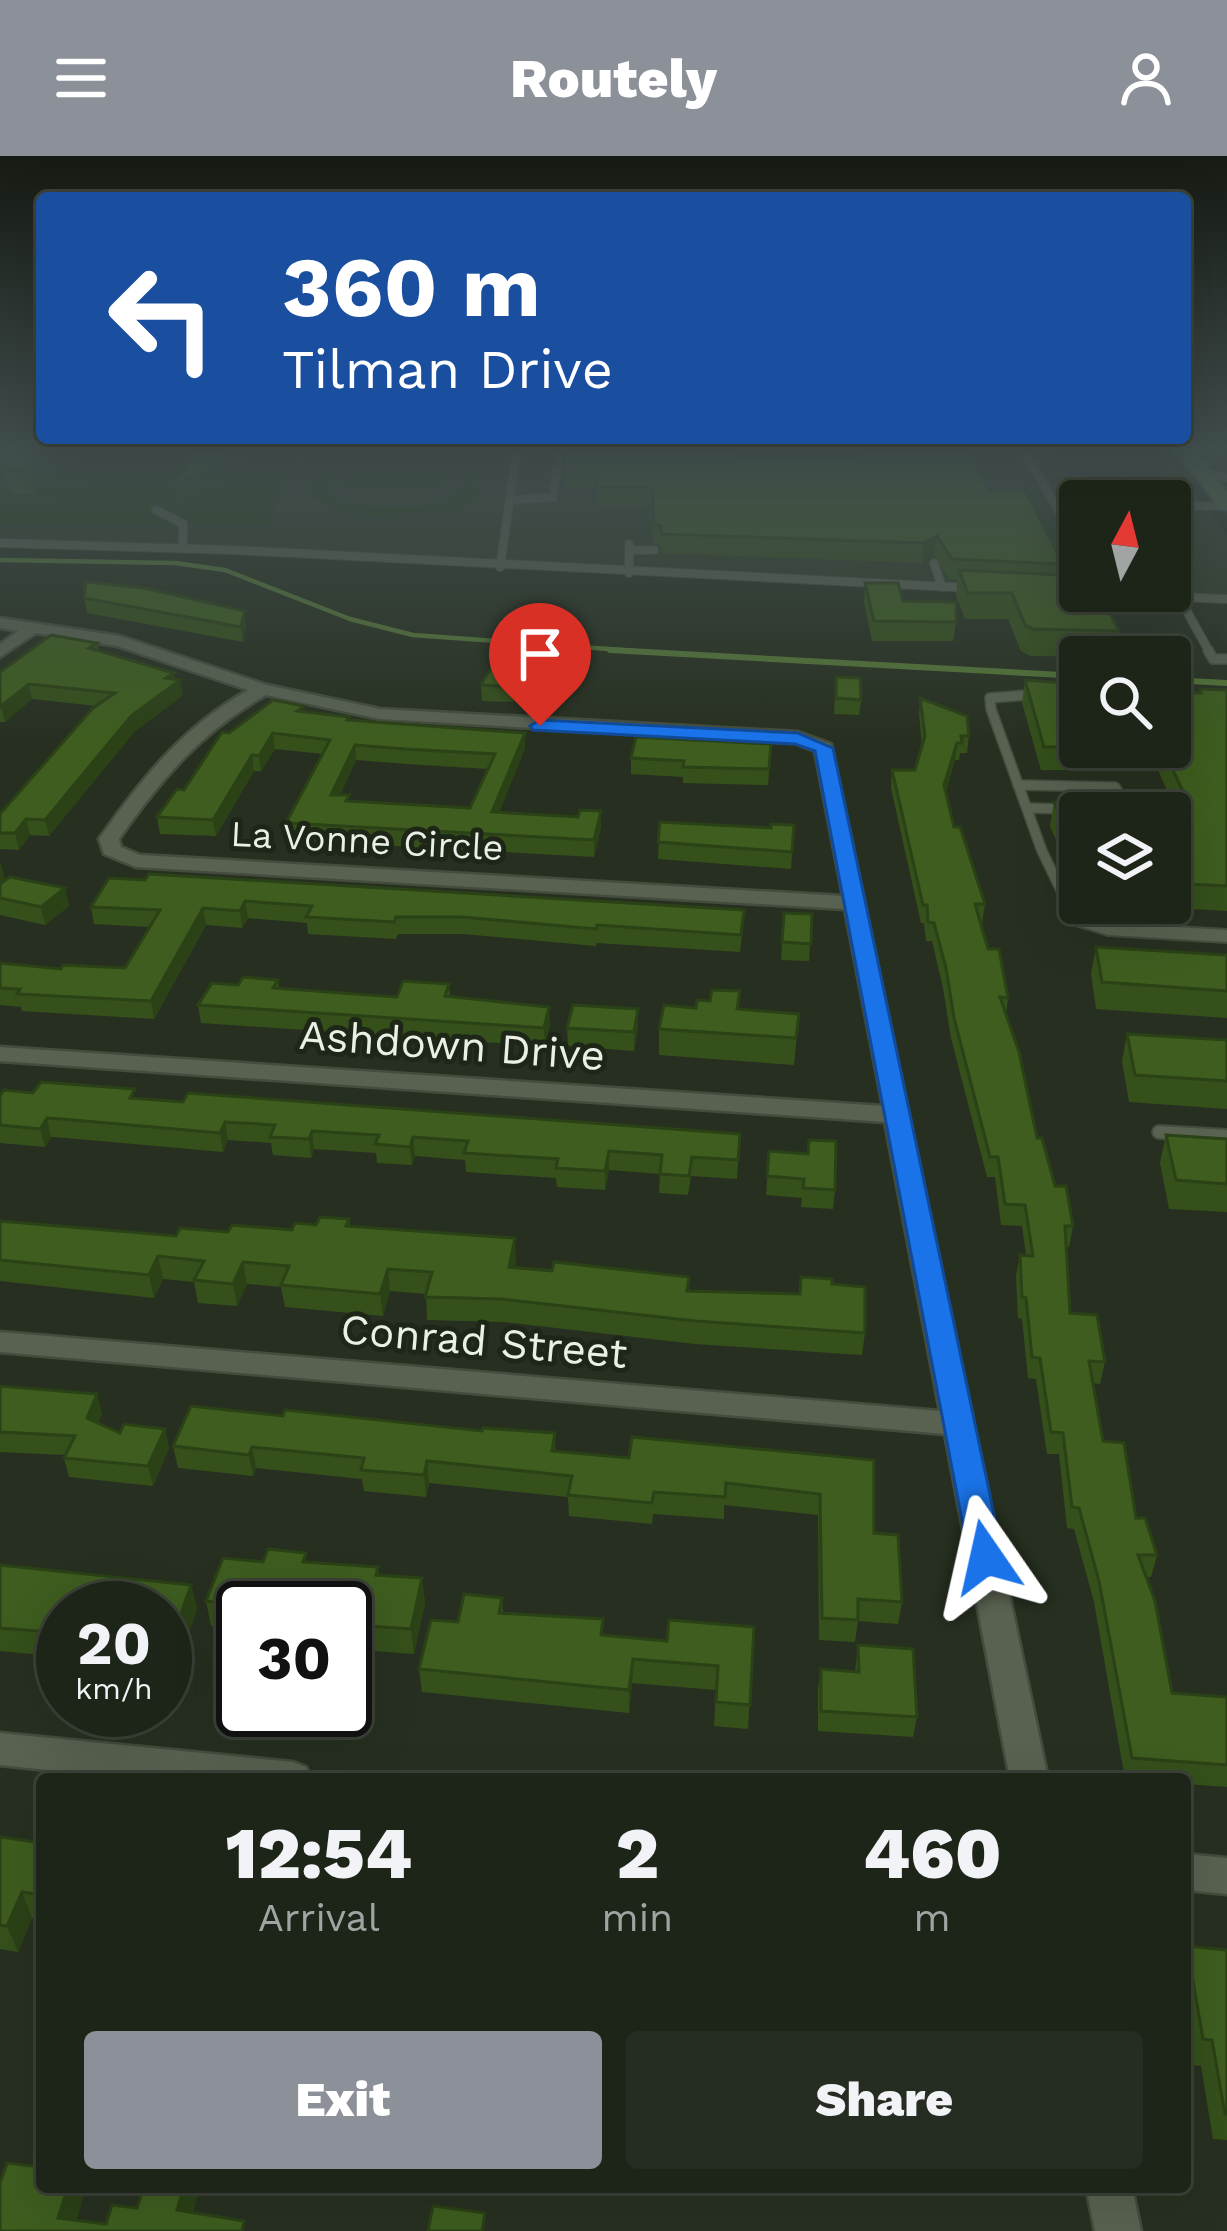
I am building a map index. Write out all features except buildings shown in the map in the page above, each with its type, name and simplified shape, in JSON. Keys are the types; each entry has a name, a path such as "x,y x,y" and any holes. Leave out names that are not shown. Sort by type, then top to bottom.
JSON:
{"street":[{"path":"0,623 121,640 263,689 416,718 798,738 819,743 825,751 1028,1773"},
{"path":"0,652 35,626"},
{"name":"La Vonne Circle","path":"263,689 182,740 109,838 111,850 136,861 853,903"},
{"name":"Ashdown Drive","path":"0,1054 898,1115"},
{"name":"Conrad Street","path":"0,1342 960,1424"},
{"path":"0,1748 236,1773"},
{"path":"1191,1873 1227,1876"},
{"path":"1110,2193 1118,2231"}],"lane":[{"path":"104,546 989,589"},
{"path":"500,567 503,546"},
{"path":"629,573 629,547 654,550"},
{"path":"934,563 942,587"},
{"path":"1191,598 1227,599"},
{"path":"1187,612 1213,659 1227,659"},
{"path":"1059,695 990,698 1018,785 1074,918 1109,929 1227,936"},
{"path":"1018,785 1114,788 1117,792"},
{"path":"1027,808 1059,809"},
{"path":"1159,1132 1227,1136"}],"shaded area":[{"path":"236,546 1059,546 1059,588"},
{"path":"1191,546 1227,546 1227,596 1191,594"}],"waterway":[{"path":"0,560 175,563 225,570 350,619 413,635 663,653"},
{"path":"610,650 663,653"},
{"path":"663,653 1059,675"},
{"path":"1191,681 1227,683"}],"route":[{"path":"540,726 798,738 824,748 986,1557"}]}
